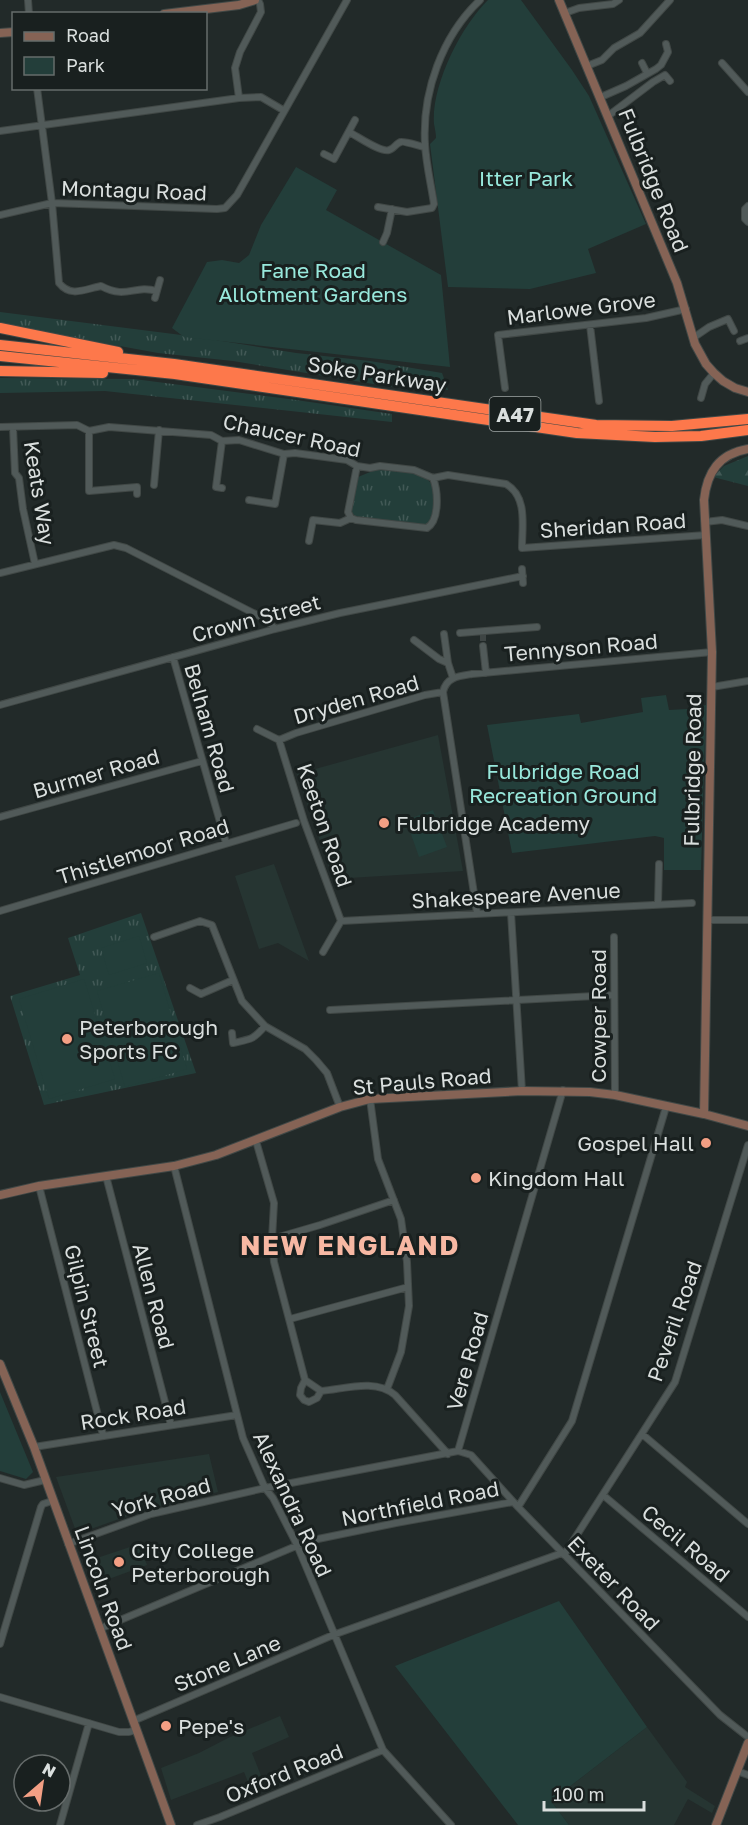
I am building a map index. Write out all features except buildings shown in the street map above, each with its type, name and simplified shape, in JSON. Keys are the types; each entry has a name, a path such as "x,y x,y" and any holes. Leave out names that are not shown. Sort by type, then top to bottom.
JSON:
{"highway":[{"name":"A47","path":"0,328 41,335 174,369"},
{"name":"Soke Parkway","path":"0,345 596,425 672,426 748,419"},
{"name":"Soke Parkway","path":"0,356 174,369 577,433 655,437 701,436 748,430"},
{"name":"A47","path":"0,371 174,369"}],"street":[{"path":"179,12 256,0 260,3 261,12 240,52 235,68 239,98"},
{"path":"0,131 239,98 261,97 284,110 347,0"},
{"path":"378,207 407,212 432,208 434,204 425,147 426,108 437,66 448,42 460,23 480,0"},
{"name":"Fulbridge Road","path":"559,0 677,283 693,338 705,364 723,381 748,392"},
{"path":"565,13 579,8 613,4 619,0"},
{"path":"588,66 602,60 614,48 640,33 670,0"},
{"path":"601,97 626,86 661,65 668,52 666,44"},
{"path":"642,63 647,74"},
{"path":"722,63 748,92"},
{"path":"608,116 665,75 670,81"},
{"path":"37,90 52,203 59,283 64,290 73,293 101,286 120,293 146,287 156,294 160,280"},
{"name":"Montagu Road","path":"0,215 52,203 217,210 225,208 237,195 284,110"},
{"path":"324,153 334,159 356,120"},
{"path":"349,132 383,151 392,149 404,141 413,146 425,147"},
{"path":"748,206 745,209 745,219 748,222"},
{"path":"383,242 392,209"},
{"name":"Marlowe Grove","path":"505,388 498,335 646,318 686,309"},
{"path":"693,338 709,327 728,319 734,331"},
{"path":"590,325 599,401"},
{"path":"740,341 748,338"},
{"path":"701,398 705,384 714,373"},
{"name":"Chaucer Road","path":"0,427 76,425 89,430 109,427 211,435 222,441 238,440 284,454 295,453 347,460 357,466 370,468 380,466 410,469 433,478 448,475 506,484 519,496 522,548"},
{"name":"Keats Way","path":"13,427 15,473 19,478 35,564"},
{"path":"89,430 89,491 137,487 137,494"},
{"path":"154,485 159,430"},
{"path":"214,494 219,487 222,441"},
{"name":"Fulbridge Road","path":"704,1114 712,687 705,487 711,471 719,462 734,452 748,449"},
{"path":"249,500 275,504 284,454"},
{"path":"357,466 348,512 351,518 356,520 427,528 431,526 434,521 437,493 433,478"},
{"path":"147,476 154,477"},
{"path":"309,541 313,520 340,524 351,518"},
{"path":"705,522 722,520 748,526"},
{"name":"Sheridan Road","path":"522,548 706,535"},
{"path":"0,573 114,545 126,548 267,620 275,629"},
{"name":"Crown Street","path":"0,705 275,629 340,613 523,576"},
{"path":"460,633 537,627"},
{"path":"444,634 448,663 453,678 446,683 443,692 477,913"},
{"path":"414,640 448,663"},
{"path":"483,646 486,673"},
{"name":"Tennyson Road","path":"453,678 712,652"},
{"name":"Belham Road","path":"173,657 226,843"},
{"path":"712,687 748,681"},
{"name":"Dryden Road","path":"279,740 425,695 443,692"},
{"path":"257,729 279,740"},
{"name":"Keeton Road","path":"279,740 304,821 341,921"},
{"name":"Burmer Road","path":"0,817 202,761"},
{"name":"Thistlemoor Road","path":"0,911 296,824"},
{"path":"658,904 659,864"},
{"name":"Shakespeare Avenue","path":"341,921 692,903"},
{"path":"511,913 522,1091"},
{"path":"707,920 748,920"},
{"path":"154,937 200,921 212,924 242,1001 265,1026 305,1049 316,1060 327,1073 340,1107"},
{"path":"323,952 341,921"},
{"name":"Cowper Road","path":"614,937 615,1095"},
{"path":"190,988 201,994 233,980"},
{"path":"330,1011 614,995"},
{"path":"232,1033 233,1042 245,1041 255,1038 265,1026"},
{"name":"St Pauls Road","path":"0,1195 39,1186 174,1166 216,1155 340,1107 370,1099 563,1090 615,1095 748,1126"},
{"name":"Vere Road","path":"458,1452 563,1090"},
{"path":"370,1099 378,1159 401,1219 408,1287 409,1306 402,1352 387,1389"},
{"name":"Northfield Road","path":"99,1629 308,1541 396,1523 516,1505 572,1421 666,1107"},
{"path":"256,1141 274,1203 272,1239 274,1262 305,1380 300,1395 309,1402 317,1398 321,1391"},
{"name":"Peveril Road","path":"563,1554 675,1382 748,1145"},
{"name":"Alexandra Road","path":"174,1166 243,1438 265,1488 273,1498 297,1545 383,1750 451,1825"},
{"name":"Allen Road","path":"106,1176 171,1425"},
{"name":"Gilpin Street","path":"39,1186 103,1435"},
{"path":"272,1239 394,1200"},
{"path":"290,1319 408,1287"},
{"name":"Lincoln Road","path":"0,1364 34,1447 171,1825"},
{"path":"305,1380 321,1391 376,1385 387,1389 448,1454"},
{"name":"Rock Road","path":"34,1447 237,1415"},
{"path":"642,1434 748,1524"},
{"path":"265,1488 458,1452"},
{"name":"Exeter Road","path":"458,1452 471,1455 516,1505 720,1716 748,1737"},
{"path":"0,1478 24,1485 45,1480"},
{"name":"York Road","path":"68,1544 151,1514 265,1488"},
{"name":"Cecil Road","path":"603,1495 748,1617"},
{"path":"0,1644 41,1507 52,1501"},
{"path":"333,1635 563,1554"},
{"name":"Stone Lane","path":"134,1721 333,1635"},
{"path":"0,1696 119,1732 136,1730"},
{"path":"60,1825 89,1723"},
{"path":"716,1825 748,1743"},
{"name":"Oxford Road","path":"197,1825 383,1750"},
{"path":"737,1771 748,1775"}],"shaded area":[{"name":"Fulbridge Academy","path":"438,735 463,871 333,879 297,774"},
{"path":"274,864 309,961 278,943 259,949 235,876"},
{"path":"209,1454 218,1492 147,1509 77,1534 56,1477"},
{"name":"City College Peterborough","path":"139,1544 147,1565 98,1583 91,1560"},
{"path":"280,1716 289,1737 252,1753 266,1788 253,1794 244,1772 171,1800 161,1768"},
{"path":"647,1727 687,1782 685,1787 715,1806 712,1813 688,1799 674,1825 569,1825 551,1801"}],"green space":[{"name":"Itter Park","path":"488,0 521,0 572,70 589,96 646,224 588,249 596,273 530,289 448,287 430,144 436,138 434,109 443,75 458,41"},
{"name":"Fane Road Allotment Gardens","path":"296,167 337,190 326,210 441,275 450,367 184,337 172,328 207,262 222,260 239,263 249,255 261,225"},
{"path":"0,312 197,337 442,373 448,390 393,381 392,387 233,361 158,353 0,324"},
{"path":"0,378 134,379 392,414 392,422 105,391 0,393"},
{"path":"748,456 748,486 713,477 724,466"},
{"path":"380,468 416,474 428,480 434,489 434,503 432,518 427,525 418,526 355,516 351,511 358,477"},
{"name":"Fulbridge Road Recreation Ground","path":"666,695 669,710 706,705 701,870 664,870 664,838 655,836 512,853 487,725 579,714 581,723 643,712 641,698"},
{"path":"433,810 447,847 419,857 406,820"},
{"path":"141,913 196,1073 44,1105 10,996 80,975 68,938"},
{"path":"139,936 147,963 109,975 101,948"},
{"path":"159,973 187,1069 125,1087 97,991"},
{"name":"Peterborough Sports FC","path":"84,979 115,1079 49,1099 19,999"},
{"path":"0,1392 33,1472 26,1479 0,1471"},
{"path":"559,1601 647,1727 551,1801 569,1825 518,1825 395,1666"}],"tunnel":[{"path":"483,635 483,646"}],"place":[{"name":"Fulbridge Academy","path":"384,823"},
{"name":"Peterborough Sports FC","path":"67,1039"},
{"name":"Gospel Hall","path":"706,1143"},
{"name":"Kingdom Hall","path":"476,1178"},
{"name":"City College Peterborough","path":"119,1562"},
{"name":"Pepe's","path":"166,1726"}],"district":[{"name":"NEW ENGLAND","path":"350,1245"}]}
